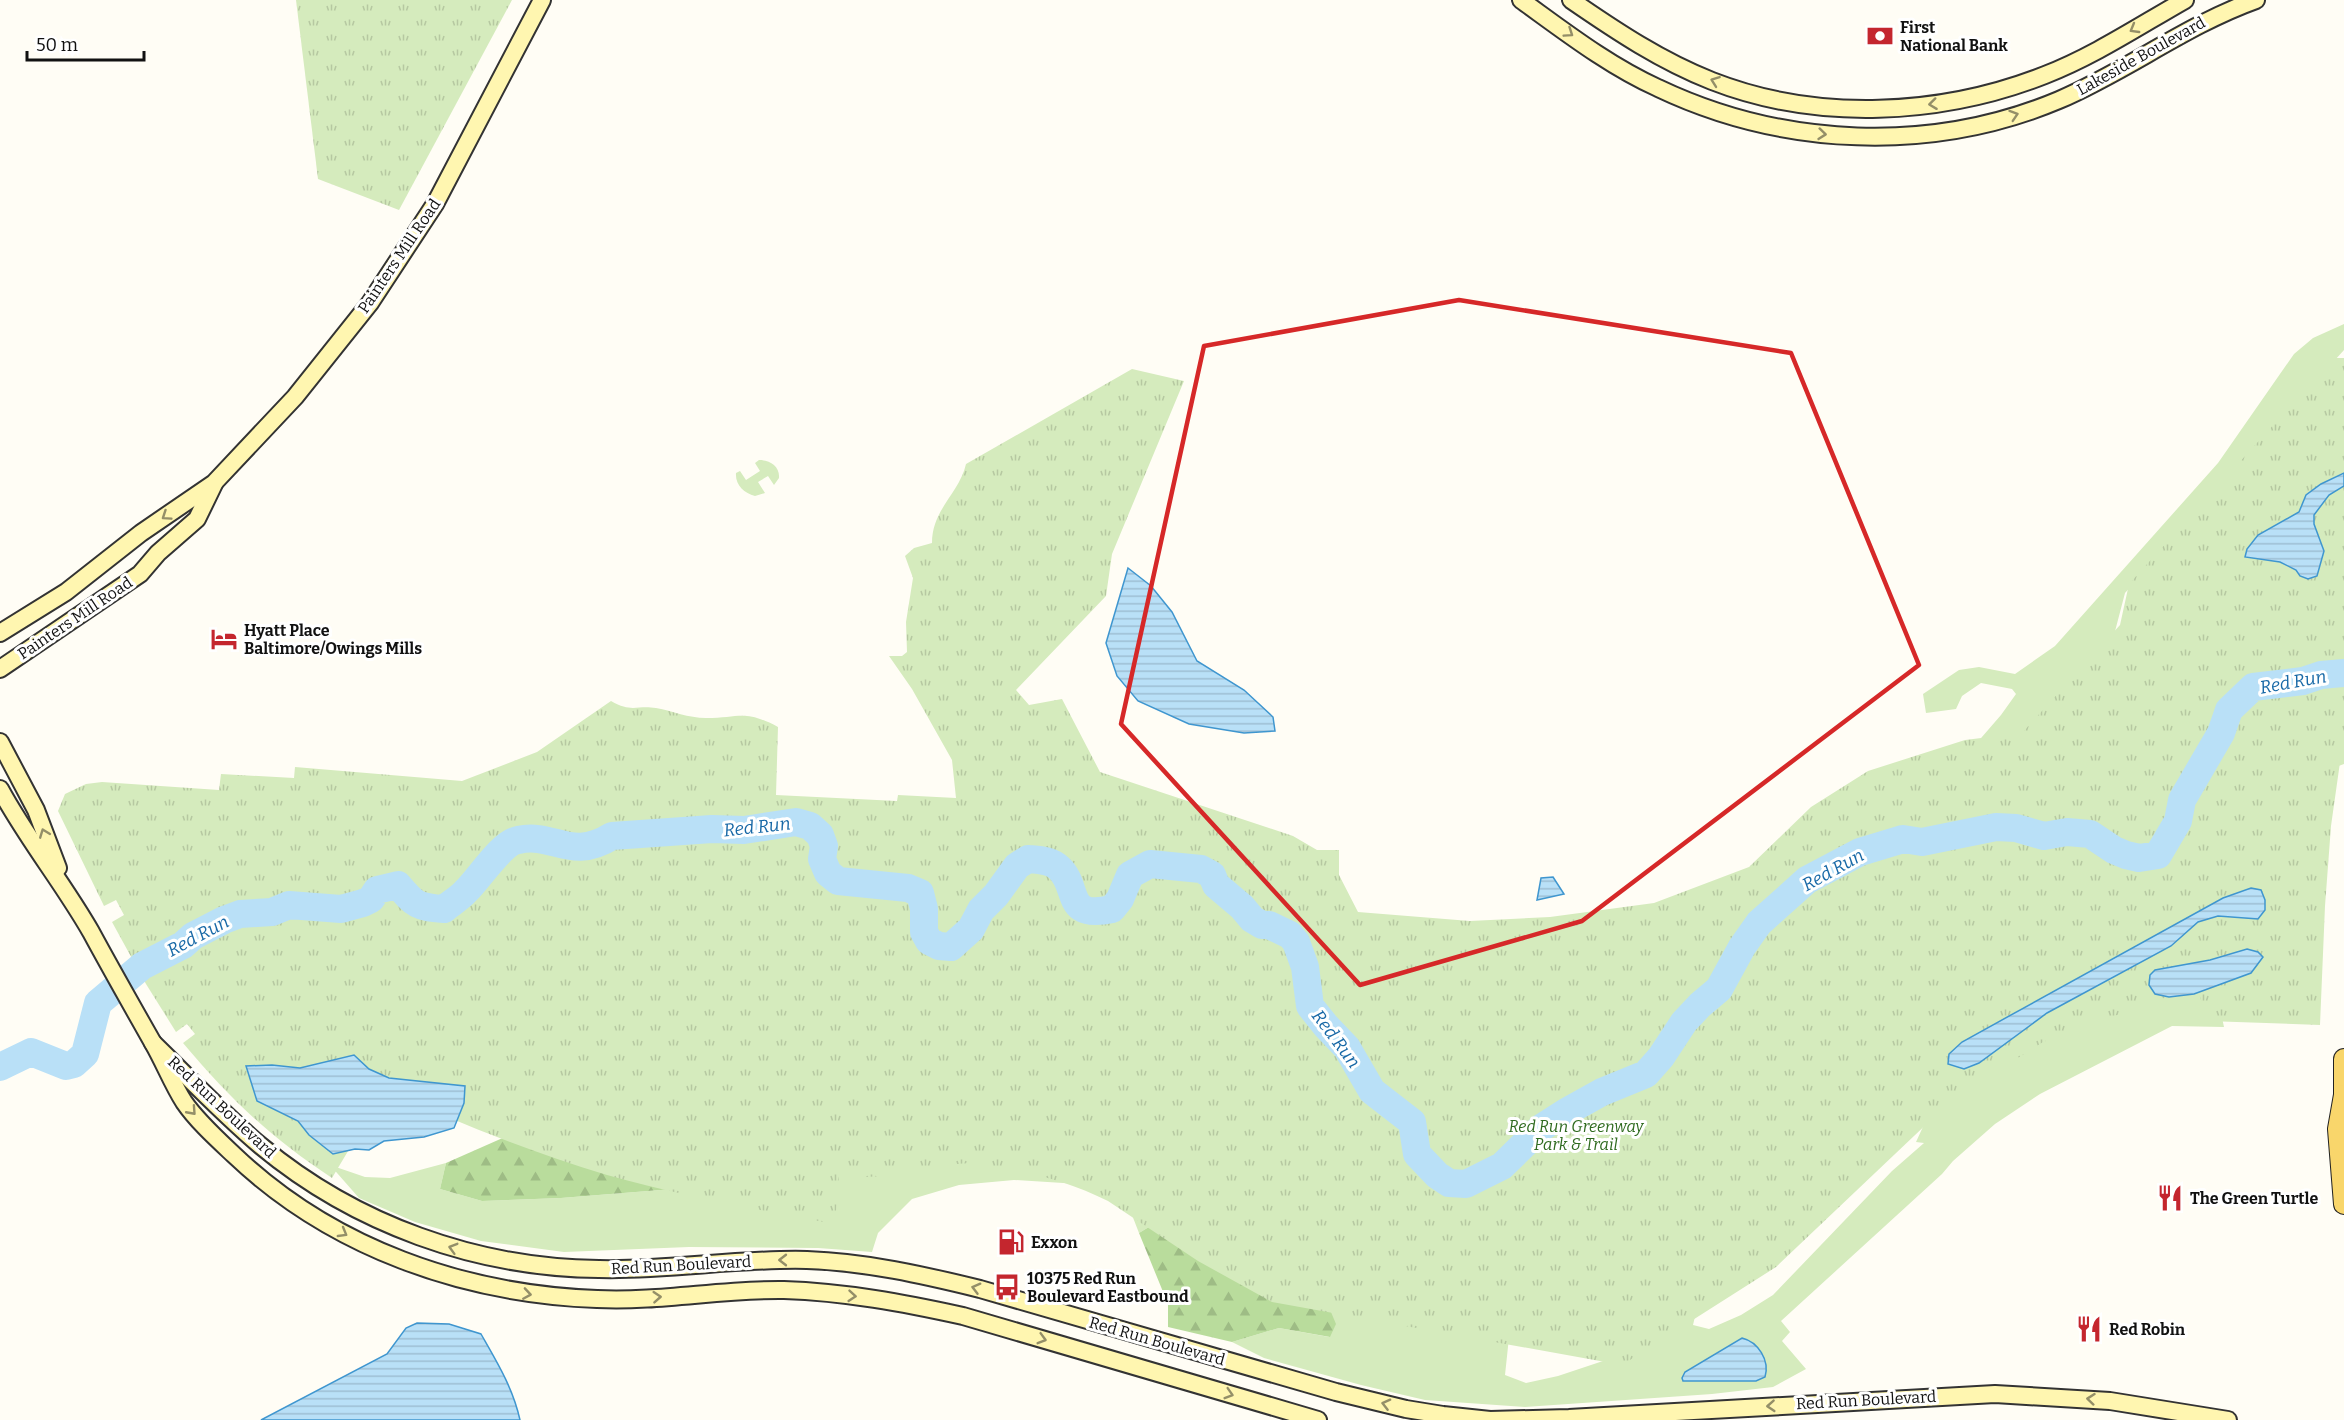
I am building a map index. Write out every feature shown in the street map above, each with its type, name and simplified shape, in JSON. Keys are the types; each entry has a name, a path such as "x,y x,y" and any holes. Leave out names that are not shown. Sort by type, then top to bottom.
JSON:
{"main road":[{"name":"Painters Mill Road","path":"0,633 66,592 141,533 214,483 264,431 334,349 404,253 441,194 542,0"},
{"name":"Lakeside Boulevard","path":"1521,0 1605,58 1657,88 1704,107 1764,125 1823,135 1877,137 1942,132 2000,120 2056,101 2103,81 2205,21 2256,0"},
{"name":"Lakeside Boulevard","path":"1571,0 1618,33 1670,62 1713,81 1770,99 1825,107 1877,109 1937,104 1996,92 2046,75 2091,53 2185,0"},
{"name":"Painters Mill Road","path":"0,669 140,574 158,553 197,519 214,483"},
{"name":"Red Run Boulevard","path":"0,742 36,810 68,894"},
{"name":"Red Run Boulevard","path":"0,789 18,821 68,894 91,933 185,1103 217,1139 274,1189 351,1238 435,1273 482,1286 532,1295 599,1300 784,1290 906,1303 963,1316 1318,1420"},
{"name":"Red Run Boulevard","path":"153,1043 236,1124 292,1170 347,1204 384,1222 447,1246 487,1257 533,1265 597,1269 761,1260 806,1260 857,1264 941,1279 980,1289 1336,1392 1406,1409 1471,1418 1569,1418 1995,1394 2099,1400 2228,1420"},
{"path":"2344,1059 2344,1097 2338,1129 2344,1204"}],"highlighted area":[{"path":"1459,300 1791,353 1919,665 1582,921 1360,985 1121,724 1204,346"}],"green space":[{"path":"296,0 512,0 399,210 318,179"},
{"path":"2344,324 2344,350 2125,593 2113,639 1959,822 1904,827 2001,715 2016,694 2012,689 1981,683 1962,696 1956,709 1926,713 1923,694 1959,670 1979,667 2015,674 2055,646 2218,463 2294,354 2313,338"},
{"name":"Red Run Greenway Park & Trail","path":"2334,358 2344,358 2344,734 2331,826 2320,1025 2207,1021 2197,986 2043,1042 1953,1099 1776,1267 1622,1365 1272,1302 1198,1261 1108,1201 1057,1181 986,1165 957,1164 885,1176 839,1175 835,1224 692,1196 607,1175 494,1136 385,1089 332,1178 290,1148 252,1116 183,1043 195,1034 187,1024 176,1032 146,984 112,922 124,915 116,900 104,906 58,811 65,794 86,784 102,782 219,790 221,774 294,778 295,767 462,781 537,752 611,701 629,708 656,708 699,718 749,716 778,727 776,795 897,801 898,795 956,798 952,760 912,689 889,656 902,656 907,652 906,622 913,578 905,556 914,548 932,543 936,521 963,475 966,464 1132,369 1184,381 1112,554 1106,596 1016,690 1029,705 1062,699 1100,772 1293,836 1317,850 1339,850 1339,875 1358,912 1470,921 1550,917 1654,903 1749,867 1811,807 1868,771 1965,740 2022,733 2120,625 2129,584"},
{"path":"759,460 774,464 779,478 774,485 768,476 758,482 765,493 755,496 741,488 736,473 740,471 746,480 760,471 755,463"},
{"path":"2344,690 2344,764 2333,768 2325,829 2289,844 2265,900 2261,890 2251,888 2223,898 1962,1042 1949,1054 1948,1063 1964,1069 1979,1063 2047,1013 2126,969 2150,975 2149,985 2155,994 2164,996 2190,994 2224,983 2221,1013 2224,1027 2172,1026 2040,1094 1995,1124 1781,1321 1790,1332 1782,1341 1806,1369 1773,1387 1712,1394 1525,1407 1425,1400 1264,1358 1232,1342 1279,1328 1329,1337 1335,1325 1323,1293 1292,1247 1315,1239 1185,1205 1139,1233 1132,1215 1115,1200 1079,1184 1014,1180 959,1185 912,1199 878,1233 872,1252 818,1248 689,1247 564,1252 481,1241 415,1222 359,1198 330,1165 365,1177 390,1178 446,1163 440,1189 482,1201 561,1198 748,1183 800,1157 856,1150 767,1124 673,1107 620,1094 619,1082 653,1055 710,1049 741,1051 805,1037 838,1013 1274,1100 1320,1120 1366,1167 1402,1190 1485,1213 1523,1207 1577,1171 1610,1116 1635,1104 1644,1103 1690,1036 1745,975 1780,921 1841,874 1915,853 1801,998 1719,1072 1650,1164 1630,1200 1584,1225 1561,1256 1523,1258 1474,1267 1469,1290 1496,1307 1510,1328 1505,1375 1526,1383 1558,1376 1636,1350 1660,1323 1646,1298 1649,1286 1673,1286 1700,1295 1693,1325 1709,1329 1741,1315 1773,1295 1892,1171 1924,1143 1916,1142 1927,1118 1936,1084 1942,1028 2003,1004 2088,944 2107,926 2200,891 2252,838 2268,816 2272,795 2272,746 2286,707 2302,699","holes":["859,1065 968,1082 1011,1097 1072,1098 1146,1126 1270,1143 1316,1158 1323,1164 1326,1173 1323,1181 1306,1187 1287,1186 1270,1181 1223,1155 1196,1149 1133,1140 1079,1138 1024,1115 908,1110 844,1095 823,1081 822,1073"]},
{"path":"534,1124 748,1183 561,1198 482,1201 440,1189 446,1163"},
{"path":"1185,1205 1323,1293 1336,1324 1330,1337 1279,1328 1232,1342 1168,1327 1168,1304 1139,1233"}],"water":[{"path":"2344,473 2344,486 2329,495 2314,515 2314,524 2324,551 2317,576 2308,579 2280,562 2245,557 2247,549 2258,535 2299,512 2306,495 2321,484"},
{"path":"1128,568 1151,586 1172,612 1197,661 1244,690 1273,717 1275,731 1244,733 1189,724 1138,701 1117,676 1106,643"},
{"path":"1553,877 1564,894 1537,900 1541,878"},
{"path":"2251,888 2261,890 2265,900 2265,910 2258,919 2218,916 2198,922 2171,946 2047,1013 1979,1063 1964,1069 1948,1064 1949,1054 1962,1042 2223,898"},
{"path":"2247,949 2258,952 2263,957 2251,973 2194,994 2169,997 2155,994 2149,985 2150,975 2155,970 2210,960"},
{"path":"354,1055 369,1069 389,1078 465,1086 464,1103 454,1128 424,1137 384,1141 369,1150 355,1149 333,1154 309,1135 298,1121 257,1101 246,1066 272,1065 300,1068"},
{"path":"417,1323 449,1324 481,1334 509,1386 520,1420 261,1420 387,1354 406,1328"},
{"path":"1742,1338 1753,1343 1764,1358 1765,1377 1756,1381 1683,1381 1685,1372"}],"waterway":[{"name":"Red Run","path":"0,1067 31,1052 66,1066 74,1064 85,1054 98,1003 142,966 183,945 193,936 240,914 272,912 289,905 341,909 371,899 377,890 398,885 417,904 444,909 464,894 505,848 518,840 542,840 574,847 597,843 612,836 712,829 744,830 796,822 810,826 820,835 824,846 822,859 828,873 838,881 908,888 920,893 924,909 924,932 929,941 939,946 951,947 971,929 981,910 996,895 1017,866 1028,859 1056,865 1065,876 1079,906 1086,910 1097,911 1112,909 1120,899 1130,875 1150,864 1201,869 1212,875 1216,885 1242,907 1252,919 1290,935 1296,942 1305,967 1310,1006 1347,1048 1372,1091 1412,1122 1417,1154 1437,1175 1449,1183 1466,1184 1502,1166 1541,1128 1566,1112 1602,1092 1646,1074 1661,1057 1684,1022 1719,989 1742,947 1759,923 1807,880 1860,852 1903,839 1922,842 1996,827 2016,828 2044,836 2067,832 2090,834 2126,855 2139,858 2158,855 2178,821 2182,800 2221,733 2229,710 2253,687 2344,673"}],"place":[{"name":"First National Bank","path":"1880,36"},
{"name":"Hyatt Place Baltimore/Owings Mills","path":"224,639"},
{"name":"The Green Turtle","path":"2170,1198"},
{"name":"Exxon","path":"1011,1242"},
{"name":"10375 Red Run Boulevard Eastbound","path":"1007,1287"},
{"name":"Red Robin","path":"2089,1329"}]}
